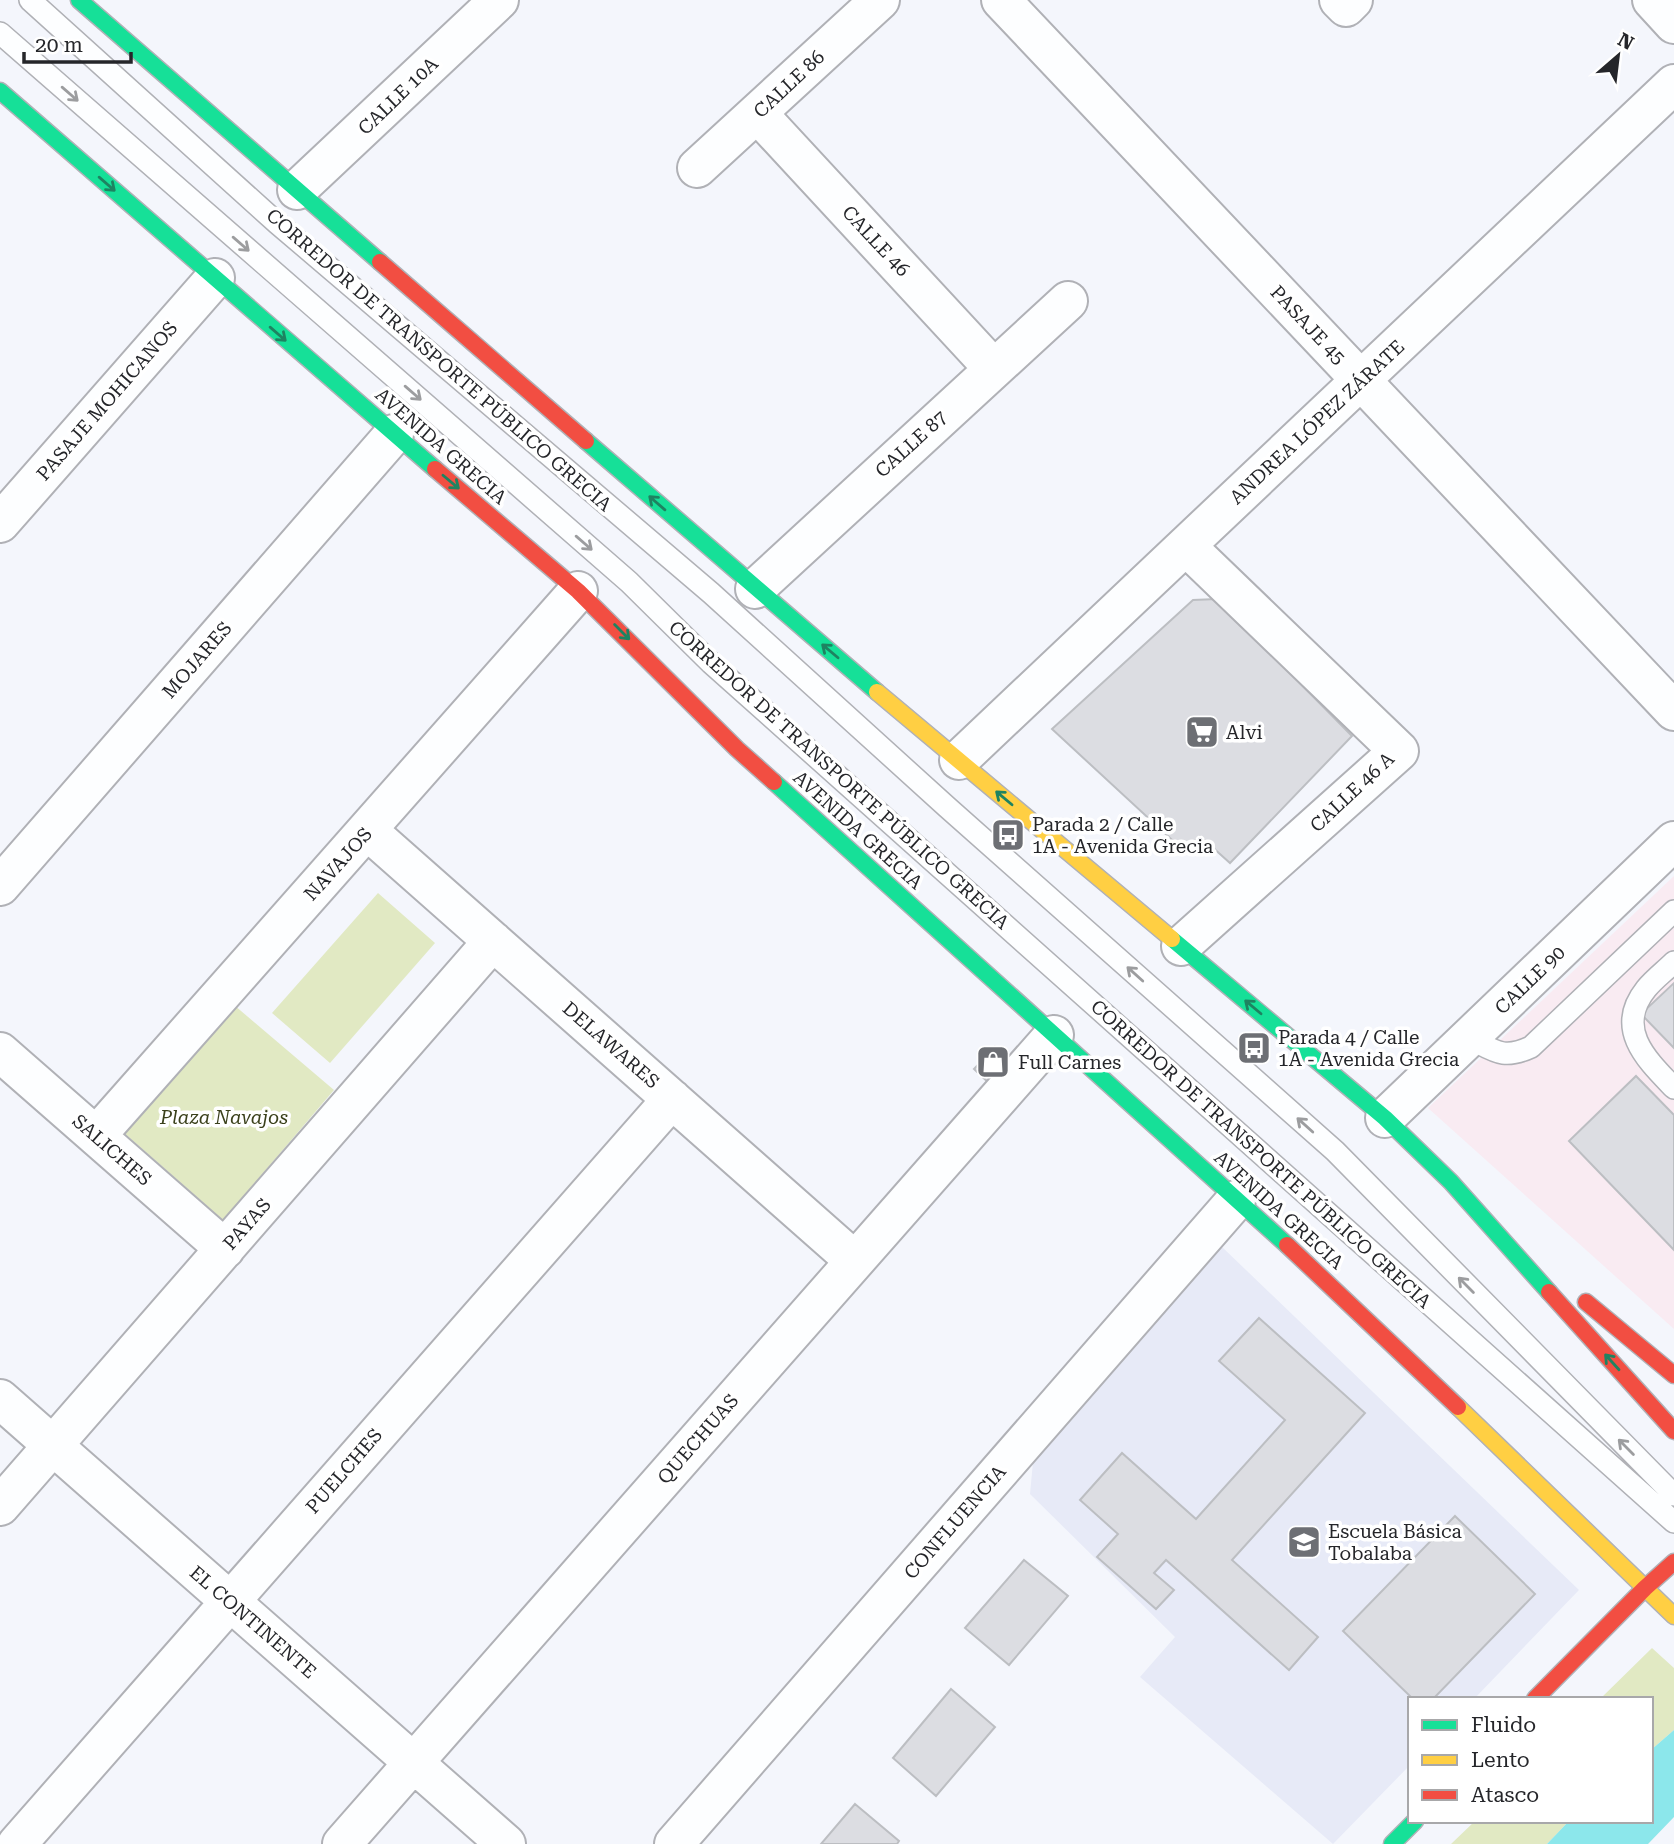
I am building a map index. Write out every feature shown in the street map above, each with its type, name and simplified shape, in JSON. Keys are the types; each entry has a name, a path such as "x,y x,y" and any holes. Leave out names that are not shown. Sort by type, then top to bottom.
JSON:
{"main road":[{"path":"79,0 304,184"},
{"name":"AVENIDA GRECIA","path":"0,91 579,591 737,749 1338,1291 1674,1616"},
{"path":"951,753 1385,1118 1451,1182 1555,1275"},
{"path":"1451,1182 1674,1431"},
{"path":"1576,1294 1674,1375"},
{"path":"1537,1697 1674,1562"},
{"path":"1392,1844 1413,1823"}],"street":[{"name":"CALLE 10A","path":"304,184 499,0"},
{"name":"CALLE 86","path":"698,168 880,0"},
{"name":"PASAJE 45","path":"1001,0 1674,711"},
{"path":"1652,0 1674,24"},
{"name":"ANDREA LÓPEZ ZÁRATE","path":"951,753 1186,546 1674,84"},
{"name":"CALLE 46","path":"757,113 994,369"},
{"name":"PASAJE MOHICANOS","path":"3,514 215,278"},
{"name":"CALLE 87","path":"762,582 1068,301"},
{"name":"MOJARES","path":"0,886 394,434"},
{"name":"CALLE 46 A","path":"1181,946 1399,751 1186,546"},
{"name":"NAVAJOS","path":"96,1136 579,591"},
{"name":"DELAWARES","path":"367,830 855,1261"},
{"name":"CALLE 90","path":"1385,1118 1674,841"},
{"name":"PAYAS","path":"0,1506 493,941"},
{"name":"QUECHUAS","path":"342,1844 1054,1035"},
{"name":"SALICHES","path":"0,1052 225,1249"},
{"name":"PUELCHES","path":"17,1844 672,1099"},
{"name":"CONFLUENCIA","path":"674,1844 1236,1200"},
{"name":"EL CONTINENTE","path":"0,1399 506,1844"}],"lane":[{"name":"CORREDOR DE TRANSPORTE PÚBLICO GRECIA","path":"30,0 277,223 711,593 1335,1152 1674,1495"},
{"name":"CORREDOR DE TRANSPORTE PÚBLICO GRECIA","path":"0,33 629,582 711,663 1674,1522"},
{"path":"304,184 762,582 925,712 951,753"},
{"path":"1469,1038 1502,1055 1516,1054 1531,1047 1674,911"},
{"path":"1674,962 1647,988 1639,1000 1633,1028 1635,1039 1646,1059 1674,1088"}],"shaded area":[{"path":"1674,876 1674,1329 1428,1108"},
{"name":"Escuela Básica Tobalaba","path":"1221,1246 1579,1590 1476,1697 1408,1697 1408,1767 1333,1844 1140,1677 1175,1637 1030,1494 1033,1462"}],"green space":[{"path":"378,893 435,943 330,1063 272,1013"},
{"name":"Plaza Navajos","path":"234,1005 334,1090 223,1220 123,1132"},
{"path":"1652,1648 1674,1668 1674,1730 1653,1748 1653,1697 1602,1697"},
{"path":"1473,1823 1567,1823 1547,1844 1451,1844"}],"water":[{"path":"1674,1730 1674,1817 1648,1844 1547,1844 1567,1823 1653,1823 1653,1748"}],"building":[{"name":"Alvi","path":"1217,599 1352,736 1230,863 1200,836 1184,851 1052,729 1193,600"},
{"path":"1674,983 1674,1048 1641,1014"},
{"name":"Full Carnes","path":"995,1047 1005,1056 1006,1069 991,1085 974,1069"},
{"path":"1636,1076 1674,1115 1674,1250 1569,1141"},
{"path":"1259,1318 1365,1413 1232,1560 1318,1637 1289,1670 1166,1560 1154,1573 1174,1590 1156,1609 1097,1557 1118,1534 1080,1500 1122,1453 1196,1519 1285,1420 1219,1361"},
{"path":"1455,1516 1535,1594 1435,1697 1411,1697 1343,1631"},
{"path":"1024,1560 1068,1596 1009,1665 965,1628"},
{"path":"951,1689 995,1727 936,1796 893,1758"},
{"path":"855,1804 899,1841 897,1844 821,1844"}],"traffic: fast":[{"path":"79,0 380,262"},
{"path":"0,91 435,469"},
{"path":"586,441 877,692"},
{"path":"774,782 1287,1245"},
{"path":"1172,939 1385,1118 1451,1182 1549,1292"},
{"path":"1392,1844 1413,1823"}],"traffic: slow":[{"path":"877,692 1172,939"},
{"path":"1458,1407 1674,1616"}],"traffic: jam":[{"path":"380,262 586,441"},
{"path":"435,469 578,591 737,749 774,782"},
{"path":"1287,1245 1458,1407"},
{"path":"1549,1292 1674,1431"},
{"path":"1586,1302 1674,1375"},
{"path":"1537,1697 1674,1562"}],"place":[{"name":"Alvi","path":"1202,732"},
{"name":"Parada 2 / Calle 1A - Avenida Grecia","path":"1008,835"},
{"name":"Parada 4 / Calle 1A - Avenida Grecia","path":"1254,1048"},
{"name":"Full Carnes","path":"993,1062"},
{"name":"Escuela Básica Tobalaba","path":"1304,1542"}]}
